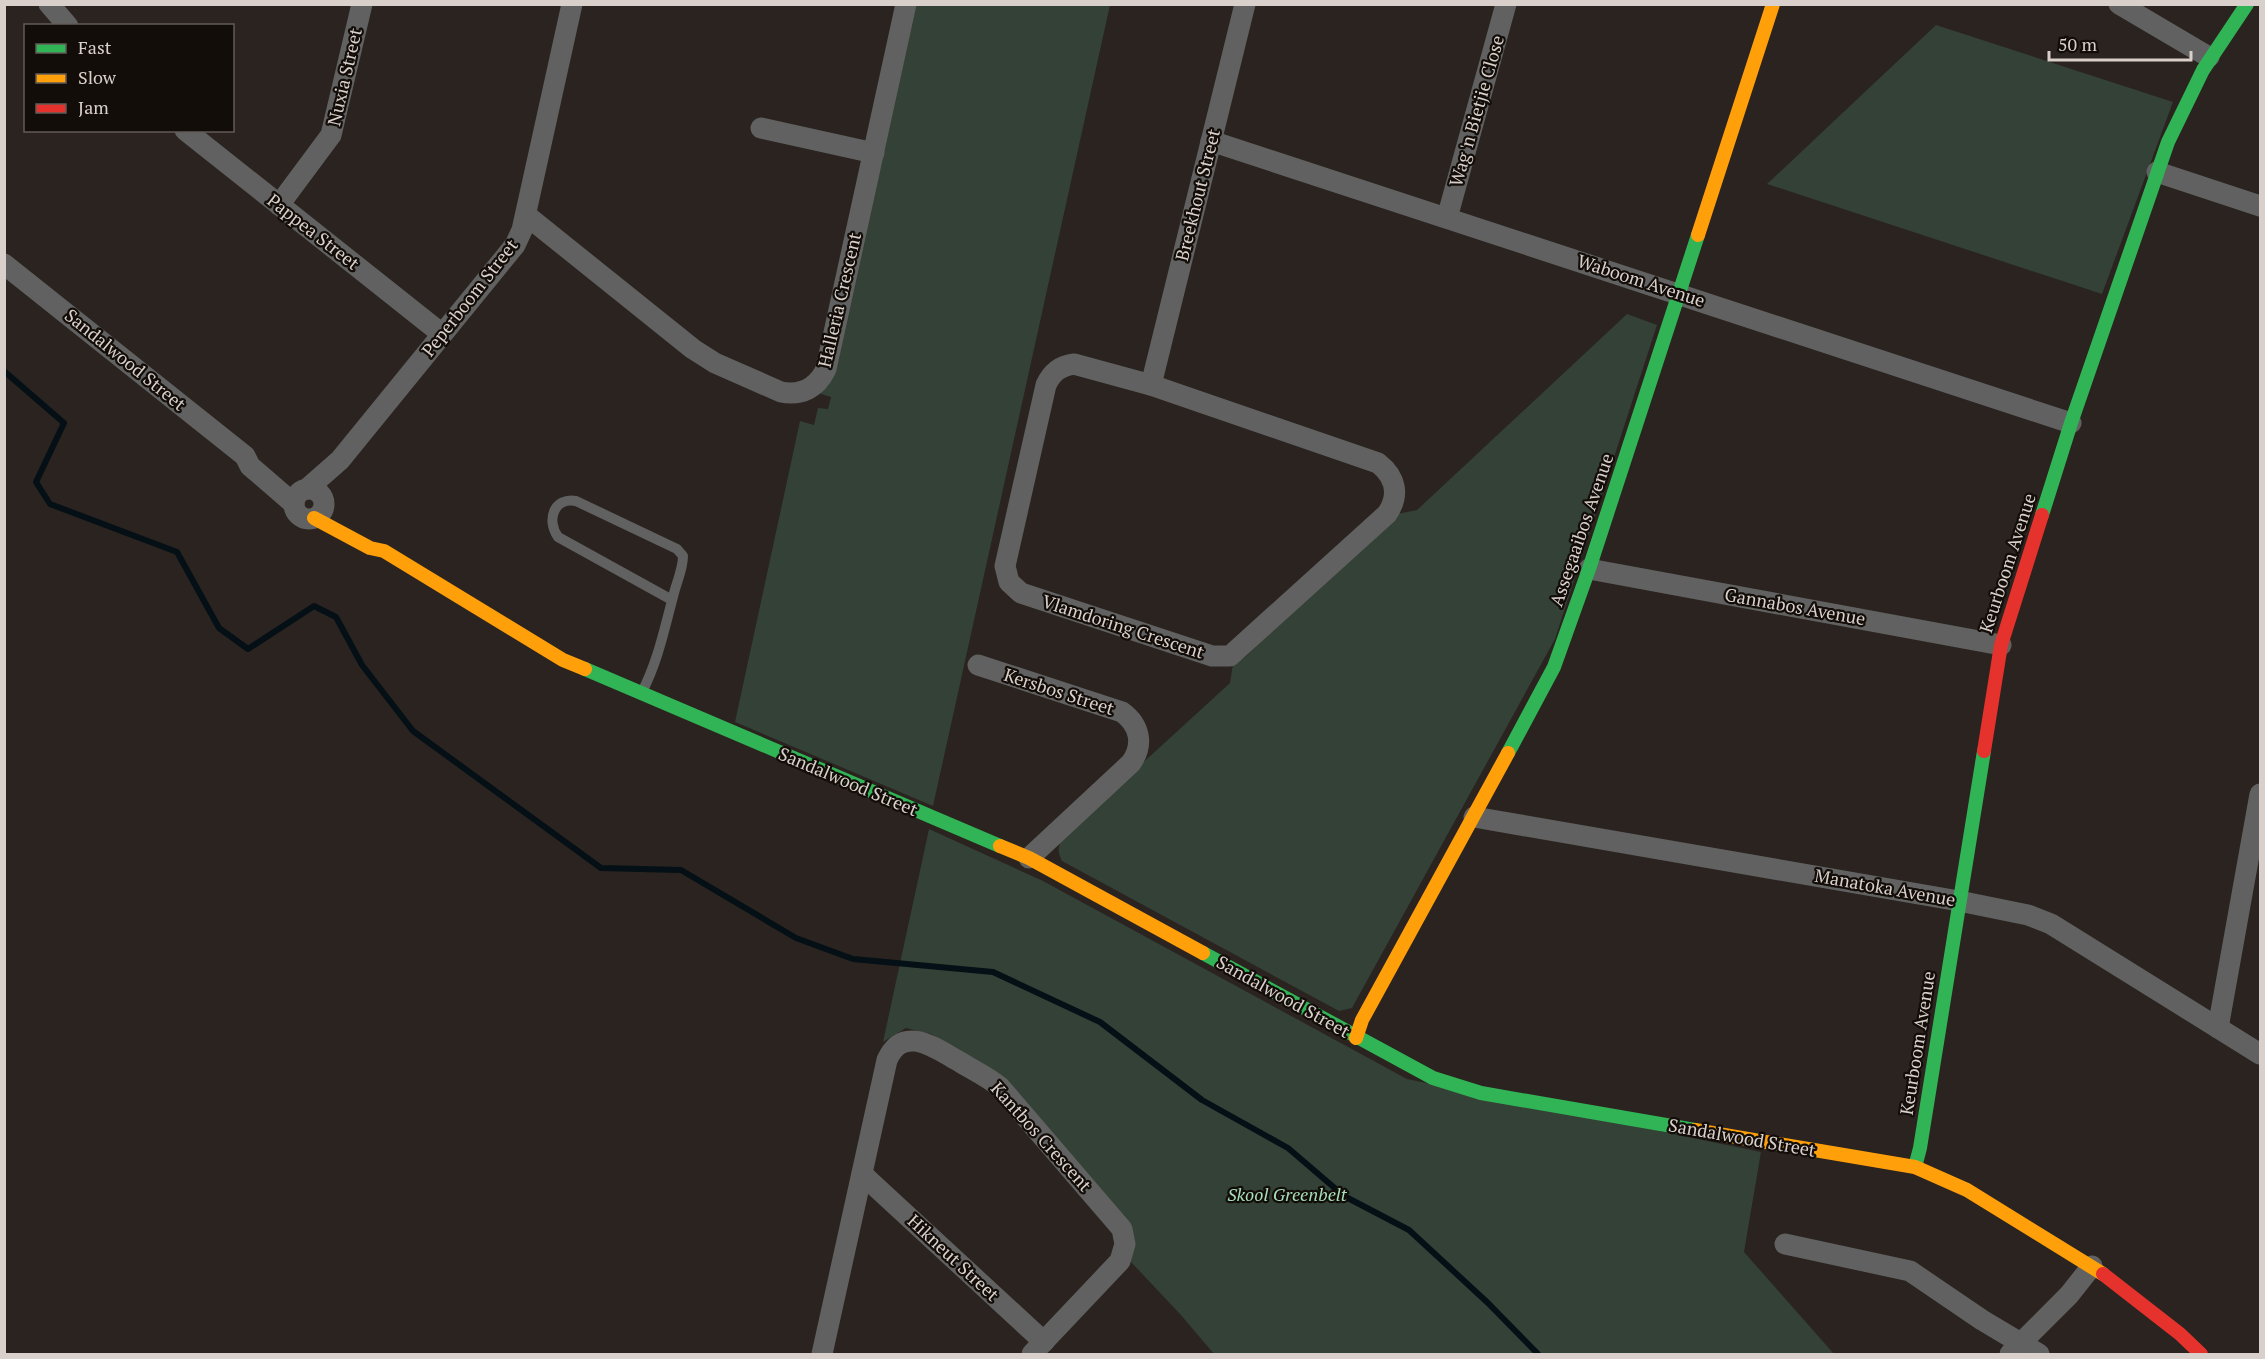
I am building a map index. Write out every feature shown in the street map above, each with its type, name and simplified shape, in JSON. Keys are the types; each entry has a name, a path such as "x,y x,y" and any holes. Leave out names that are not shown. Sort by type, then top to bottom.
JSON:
{"street":[{"path":"49,4 66,24"},
{"name":"Peperboom Street","path":"310,502 340,460 514,244 522,230 572,4"},
{"name":"Halleria Crescent","path":"525,215 704,357 781,392 799,393 815,385 826,369 906,4"},
{"name":"Breekhout Street","path":"1151,385 1245,4"},
{"name":"Wag 'n Bietjie Close","path":"1447,218 1506,4"},
{"name":"Assegaaibos Avenue","path":"1356,1038 1362,1020 1554,667 1680,294 1773,4"},
{"path":"2119,4 2210,57"},
{"name":"Keurboom Avenue","path":"1915,1167 1920,1148 2001,645 2071,423 2157,172 2180,113 2210,57 2247,4"},
{"name":"Nuxia Street","path":"279,205 331,135 359,5"},
{"path":"761,128 874,153"},
{"name":"Pappea Street","path":"188,132 442,334"},
{"name":"Waboom Avenue","path":"1211,141 2071,423"},
{"path":"2157,172 2260,206"},
{"name":"Sandalwood Street","path":"4,264 245,456 250,466 375,539 384,551 563,660 1029,858 1433,1078 1473,1091 1915,1167 1967,1190 2092,1266 2180,1334 2201,1354"},
{"name":"Vlamdoring Crescent","path":"1082,364 1151,385 1378,463 1392,476 1395,485 1394,501 1387,514 1230,656 1212,656 1021,593 1015,589 1006,573 1005,566 1049,378 1060,367 1082,364"},
{"name":"Gannabos Avenue","path":"1588,569 2001,645"},
{"name":"Kersbos Street","path":"978,665 1122,712 1137,730 1139,744 1131,763 1029,858"},
{"path":"2218,1028 2260,794"},
{"name":"Manatoka Avenue","path":"1474,817 2028,915 2051,924 2260,1054"},
{"name":"Kantbos Crescent","path":"822,1354 887,1060 894,1049 907,1041 922,1042 1000,1087 1117,1222 1125,1237 1124,1253 1120,1261 1038,1348"},
{"name":"Hikneut Street","path":"862,1174 1038,1348"},
{"path":"1785,1244 1910,1271 2015,1349 2039,1354"},
{"path":"2015,1349 2069,1295 2092,1266"}],"lane":[{"path":"641,694 660,651 683,565 683,556 677,549 576,501 562,502 554,510 550,521 558,537 672,600"}],"green space":[{"path":"916,5 1110,5 933,806 735,722 800,421 814,425 818,408 828,409 831,397 821,392"},
{"path":"1936,25 2173,102 2102,294 1767,184"},
{"path":"1627,314 1657,325 1555,639 1352,1008 1339,1011 1062,861 1059,847 1065,834 1230,683 1233,664 1245,657 1397,514 1417,510"},
{"name":"Skool Greenbelt","path":"929,829 1043,881 1407,1079 1761,1152 1744,1252 1834,1354 1214,1354 1130,1261 1134,1244 989,1069 931,1034 906,1028 883,1042"}],"waterway":[{"path":"4,371 64,423 36,482 50,504 177,552 219,628 248,649 314,606 336,617 362,665 413,731 601,868 681,870 796,938 853,959 993,972 1100,1022 1202,1100 1288,1148 1344,1196 1409,1230 1488,1303 1538,1354"}],"traffic: fast":[{"path":"2042,515 2071,423 2168,142 2203,70 2247,4"},
{"path":"1508,753 1554,667 1589,569 1698,235"},
{"path":"585,669 1000,846"},
{"path":"1915,1167 1920,1148 1984,751"},
{"path":"1203,953 1433,1078 1481,1093 1695,1130"}],"traffic: slow":[{"path":"1698,235 1773,4"},
{"path":"314,518 370,548 384,551 563,660 585,669"},
{"path":"1356,1038 1362,1020 1508,753"},
{"path":"1000,846 1029,858 1203,953"},
{"path":"1695,1130 1915,1167 1967,1190 2103,1274"}],"traffic: jam":[{"path":"1984,751 2001,645 2042,515"},
{"path":"2103,1274 2180,1334 2201,1354"}]}
